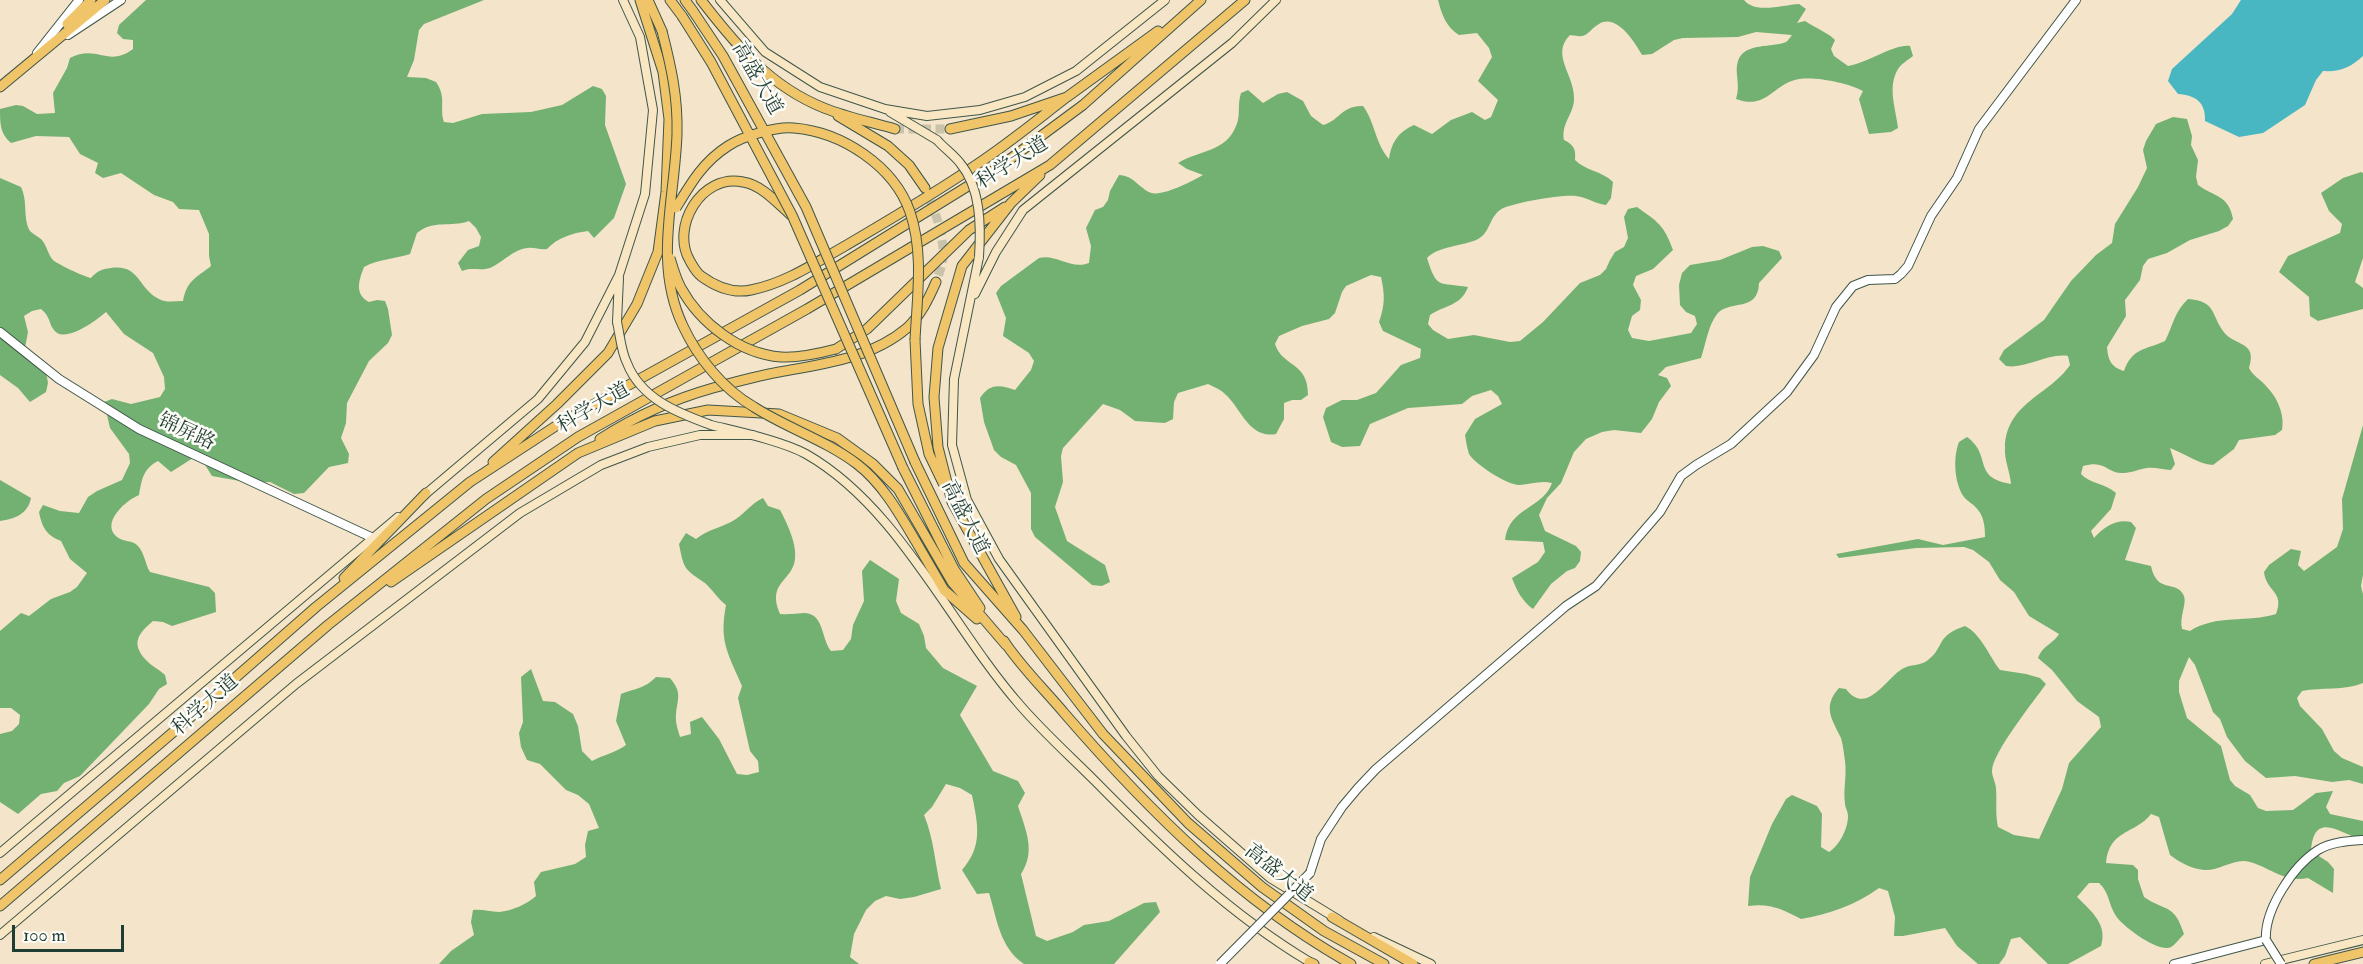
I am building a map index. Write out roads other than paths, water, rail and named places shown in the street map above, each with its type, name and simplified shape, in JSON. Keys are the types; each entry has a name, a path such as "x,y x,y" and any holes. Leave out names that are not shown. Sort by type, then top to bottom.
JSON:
{"main road":[{"path":"0,87 91,0"},
{"path":"33,57 105,0"},
{"path":"624,0 640,37 653,110 645,194 619,274 617,322 627,364 645,390 674,411 711,425 753,435 805,454 856,490 897,538 1019,705 1160,847 1235,911 1280,944 1312,963"},
{"path":"640,0 663,72 669,119 663,253 667,280 682,325 701,361 752,406 824,442 859,466 894,505 944,590 1006,645"},
{"path":"648,0 662,31 675,83 677,134 663,253 681,288 700,316 730,340 758,354 782,357 808,356 836,349 867,329 969,230 1011,203"},
{"name":"高盛大道","path":"670,0 711,62 792,215 903,468 954,569 1006,645 1092,745 1177,835 1252,899 1311,941 1351,964"},
{"name":"高盛大道","path":"685,0 723,56 807,207 915,462 964,563 1023,630 1103,734 1188,824 1262,887 1324,931 1384,964"},
{"path":"701,0 730,37 770,78 888,146 909,165 925,188"},
{"name":"高盛大道","path":"720,0 765,52 820,87 885,109"},
{"path":"885,109 927,116 980,110 1025,97 1076,71 1165,0"},
{"path":"792,215 761,190 742,181 724,183 707,191 690,208 684,229 684,251 698,274 721,289 749,291 784,280 886,222 977,165 1201,0"},
{"name":"科学大道","path":"0,880 316,607 470,482 562,422 800,290 1002,165 1083,105 1201,0"},
{"name":"科学大道","path":"0,906 328,625 486,499 578,437 807,309 1050,165 1245,0"},
{"name":"科学大道","path":"970,305 996,252 1023,210 1232,43 1276,0"},
{"path":"950,129 1011,116 1067,97"},
{"path":"823,108 894,129"},
{"path":"885,109 937,140 961,164 975,195 981,229 979,257 970,305"},
{"path":"470,482 557,404 608,353 663,253 676,208 699,170 729,145 753,134 792,127 823,134 853,147 879,165 898,186 910,211 916,232 919,259 915,340 918,404 929,454 952,502 1023,630"},
{"path":"952,502 937,437 934,397 938,348 962,266 1011,203 1050,165"},
{"name":"科学大道","path":"0,853 538,399 585,342 619,274"},
{"path":"328,625 616,429 691,396 777,372 828,365 885,344 909,327 924,307 936,282"},
{"name":"高盛大道","path":"970,305 954,379 952,445 967,500 999,559 1126,736 1158,776 1198,815 1261,871 1332,917 1431,964"},
{"path":"578,453 655,421 708,410 779,414 837,438 873,464 898,489 952,582 1006,645"},
{"name":"科学大道","path":"0,935 296,684 520,513 602,465 648,447 700,435 753,435"},
{"path":"316,607 426,493"},
{"path":"1332,917 1413,964"},
{"path":"2265,964 2363,940"},
{"path":"2314,964 2363,952"}],"street":[{"path":"33,57 78,0"},
{"path":"33,57 121,0"},
{"path":"1220,964 1310,873 1321,839 1342,807 1370,776 1566,606 1596,586 1660,512 1681,476 1731,444 1787,392 1814,355 1836,307 1853,286 1868,280 1895,279 1901,274 1908,266 1931,216 1957,178 1979,129 2076,0"},
{"name":"锦屏路","path":"0,333 59,379 139,429 373,538"},
{"path":"2281,964 2266,939 2265,927 2272,907 2296,870 2318,850 2341,842 2363,840"},
{"path":"2174,964 2266,939"}],"water":[{"path":"2241,0 2363,0 2363,56 2345,68 2323,71 2316,80 2305,105 2263,133 2239,137 2205,121 2201,104 2190,96 2178,94 2168,81 2172,69 2232,14"}],"tunnel":[{"path":"895,129 950,129"},
{"path":"925,189 942,240 943,258 936,282"}]}
